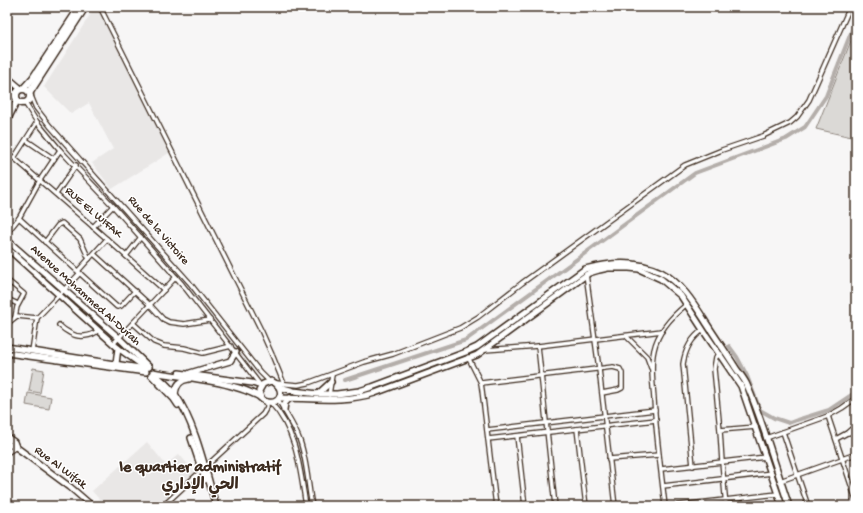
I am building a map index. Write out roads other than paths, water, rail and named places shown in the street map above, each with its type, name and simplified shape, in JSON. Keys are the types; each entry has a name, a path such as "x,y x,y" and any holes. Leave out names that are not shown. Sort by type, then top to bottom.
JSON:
{"highway":[{"path":"72,24 80,7"},
{"path":"8,118 17,99 17,92 26,91 85,7"},
{"path":"8,118 29,100 26,91"},
{"path":"17,99 24,103"}],"main road":[{"path":"7,77 26,91"},
{"path":"7,86 17,99"},
{"name":"Avenue Mohammed Al-Durah","path":"7,240 119,338 174,399 180,408 216,506"},
{"name":"Avenue Mohammed Al-Durah","path":"7,248 113,344 164,383 175,394 188,419 213,506"},
{"path":"261,398 259,391 261,386 269,381 299,392 318,394 344,393 366,389 478,347 585,272 604,269 639,269 665,282 689,302 722,353 741,386 782,506"},
{"path":"189,376 231,386 269,402 279,398 328,400 346,399 368,395 469,359 484,350 585,272"},
{"path":"689,302 703,330 746,384 789,506"},
{"path":"7,347 116,364 149,371"},
{"path":"116,364 118,348"},
{"path":"175,394 179,383 189,376 230,362 236,352"},
{"path":"7,353 261,386"},
{"path":"318,394 331,382"},
{"path":"279,398 281,392 280,385"},
{"path":"284,410 285,403 290,398"},
{"name":"Rue Al Wifak","path":"7,437 14,442 16,447"},
{"name":"Rue Al Wifak","path":"7,444 16,447 70,487 92,506"}],"street":[{"path":"100,7 261,330 273,357 280,385 308,384 364,362 393,354 460,328 478,317 522,283 685,165 763,136 790,123 798,117 809,100 850,7"},
{"name":"Rue de la Victoire","path":"26,91 39,112 55,133 185,277 260,372 269,381"},
{"name":"Rue de la Victoire","path":"24,103 37,122 60,150 76,165 176,277 261,386"},
{"path":"14,158 37,122"},
{"path":"26,140 54,160"},
{"path":"7,233 19,218 40,180 60,150"},
{"name":"RUE EL WIFAK","path":"7,154 40,180 164,290"},
{"path":"56,194 76,165"},
{"path":"93,227 113,206"},
{"path":"19,218 118,307 122,306 135,291"},
{"path":"45,242 58,225 62,223 80,239 89,259"},
{"path":"126,256 141,237"},
{"path":"32,351 37,318 64,290 107,239"},
{"path":"94,254 168,322 184,324 210,320"},
{"path":"585,272 599,369 615,506"},
{"path":"113,344 176,277"},
{"path":"7,280 23,293 23,297 18,304 15,317"},
{"path":"7,299 18,304"},
{"path":"665,506 652,371 654,350 662,331 673,317 689,302"},
{"path":"7,324 15,317 19,316 37,318"},
{"path":"133,323 154,342 164,346 184,348 203,353 231,346"},
{"path":"59,325 68,333 75,335 90,336 98,330"},
{"path":"693,466 683,364 688,346 703,330"},
{"path":"484,350 538,346 662,331"},
{"path":"626,336 646,356 652,371"},
{"path":"538,346 555,506"},
{"path":"466,352 481,383 496,506"},
{"path":"722,353 715,360 714,369 726,506"},
{"path":"481,383 617,367 622,373 622,388 602,393"},
{"path":"328,400 332,375"},
{"path":"279,398 294,427 302,448 312,506"},
{"path":"766,438 828,416 856,398"},
{"path":"163,506 263,414 269,402 284,420 293,441 306,506"},
{"path":"487,430 655,410"},
{"path":"828,416 842,459 854,489 856,500"},
{"path":"488,439 656,420"},
{"path":"836,439 847,433 856,425"},
{"path":"720,430 756,427"},
{"path":"577,429 586,506"},
{"path":"847,433 856,431"},
{"path":"783,432 808,506"},
{"path":"517,436 525,506"},
{"path":"7,453 16,447"},
{"path":"609,459 659,454"},
{"path":"780,482 856,454"},
{"path":"661,469 766,457"},
{"path":"663,486 772,474"},
{"path":"671,506 778,494"}],"waterway":[{"path":"345,380 466,340 695,173 786,139 805,127 826,96 856,20"},
{"path":"729,346 737,357 747,376 760,410 774,418 789,423 829,410 856,392"}],"district":[{"name":"le quartier administratif الحي الإداري","path":"200,477"}]}
